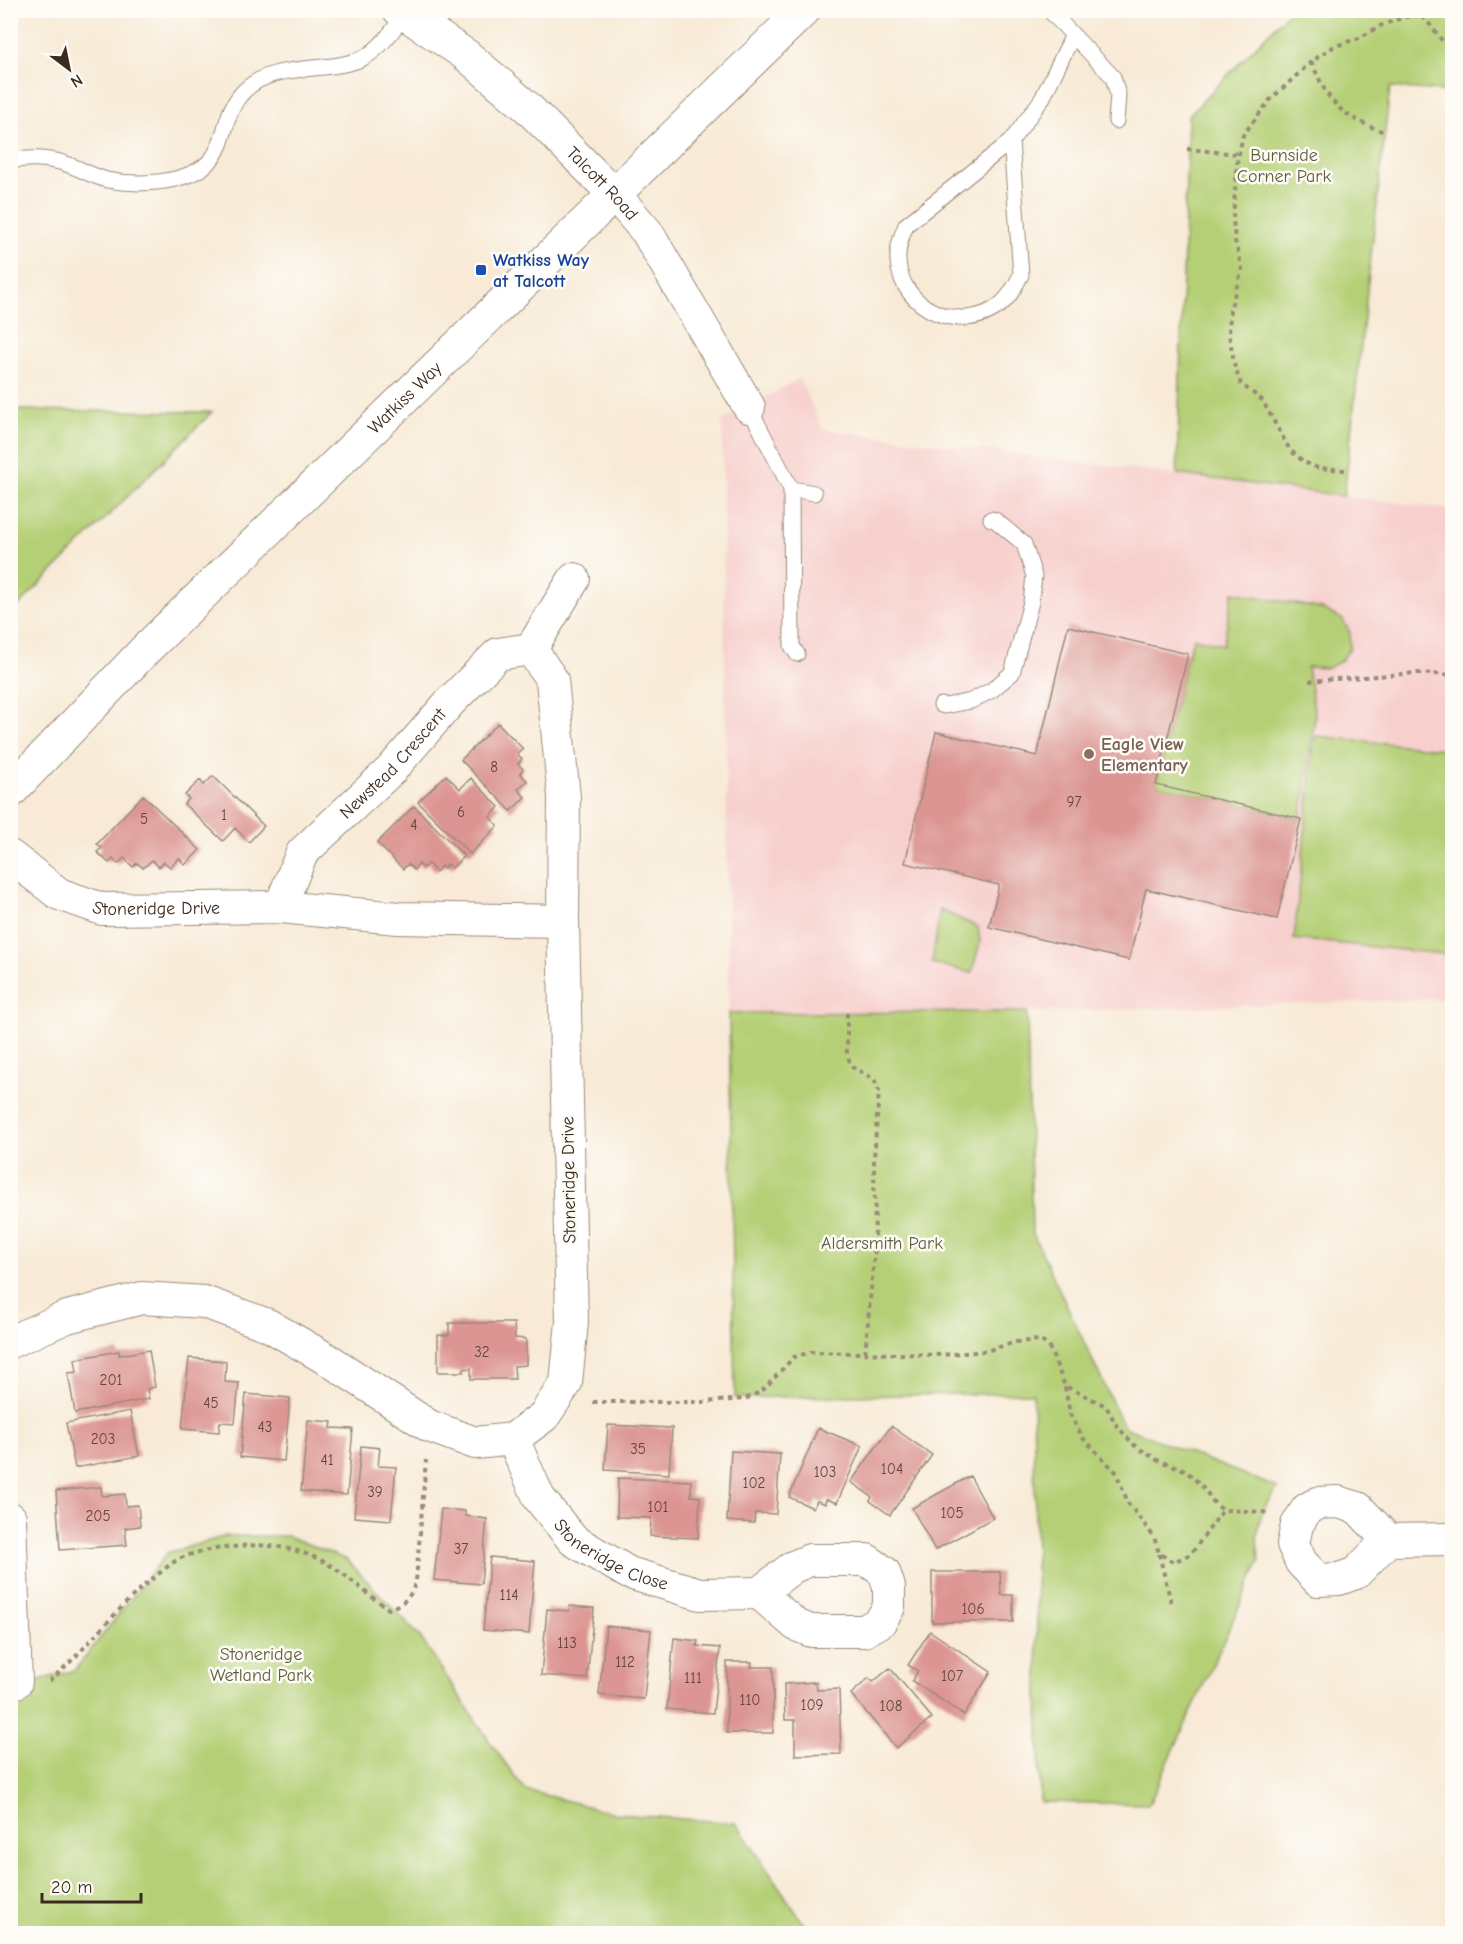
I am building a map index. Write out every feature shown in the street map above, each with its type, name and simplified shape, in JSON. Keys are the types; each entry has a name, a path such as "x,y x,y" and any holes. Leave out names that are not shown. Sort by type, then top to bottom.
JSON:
{"street":[{"name":"Watkiss Way","path":"10,792 146,650 804,10"},
{"name":"Talcott Road","path":"402,12 466,55 527,107 615,195 647,232 749,407"},
{"path":"563,921 564,797 552,680 531,649 574,579"},
{"name":"Newstead Crescent","path":"280,907 302,853 391,770 450,702 498,654 531,649"},
{"name":"Stoneridge Drive","path":"10,856 59,894 102,909 280,907 398,918 563,921 572,1322 566,1383 544,1416 513,1439"},
{"path":"10,1342 67,1317 142,1298 204,1302 268,1325 332,1362 429,1426 474,1443 513,1439"},
{"name":"Stoneridge Close","path":"513,1439 539,1498 573,1540 629,1573 700,1594 759,1593"},
{"path":"1388,1539 1356,1573 1339,1579 1318,1580 1301,1562 1293,1544 1297,1525 1307,1509 1318,1503 1338,1502 1358,1508 1388,1539 1452,1539"},
{"path":"10,1518 31,1683"}],"lane":[{"path":"1049,10 1113,77 1118,95 1116,121"},
{"path":"10,160 60,162 106,180 146,182 176,179 202,168 216,155 232,110 244,91 264,78 283,72 339,65 362,58 380,46 402,12"},
{"path":"1011,141 1021,275 1012,292 999,306 982,315 964,319 945,316 927,309 913,297 903,280 898,262 899,243 906,225 1011,141 1042,99 1073,35"},
{"path":"749,407 791,489 792,646 797,654"},
{"path":"791,489 814,493"},
{"path":"941,705 970,701 992,690 1011,673 1031,602 1034,576 1024,544 991,519"}],"path":[{"path":"1345,470 1318,468 1304,462 1290,450 1262,400 1241,384 1235,368 1229,334 1230,310 1242,269 1235,241 1233,219 1238,154 1243,135 1270,100 1311,62 1333,47 1359,38 1382,25 1419,15 1427,21 1444,43 1452,43"},
{"path":"1311,62 1330,98 1340,110 1384,132"},
{"path":"1187,149 1238,154"},
{"path":"1309,681 1417,673 1452,675"},
{"path":"847,1013 847,1055 852,1068 873,1079 879,1091 874,1157 875,1246 865,1354"},
{"path":"558,1395 593,1402 704,1402 745,1399 762,1391 794,1357 811,1352 942,1355 986,1351 1016,1341 1040,1340 1049,1347 1058,1367 1065,1386 1070,1414 1083,1438 1116,1472 1128,1503 1154,1537 1171,1602"},
{"path":"1065,1386 1106,1406 1117,1426 1134,1445 1157,1460 1185,1470 1223,1510 1264,1512 1297,1525"},
{"path":"31,1683 72,1663 143,1586 177,1560 206,1550 244,1545 277,1546 313,1556 340,1570 389,1609 402,1604 411,1595 416,1581 429,1426"},
{"path":"1159,1553 1173,1562 1191,1554 1223,1510"}],"shaded area":[{"name":"Eagle View Elementary","path":"799,379 823,429 1452,510 1452,999 1027,1012 729,1013 722,421"}],"green space":[{"name":"Burnside Corner Park","path":"1291,10 1452,11 1452,92 1390,87 1344,496 1177,474 1188,116"},
{"path":"10,410 212,412 11,613"},
{"path":"1233,592 1322,609 1342,619 1350,633 1350,648 1341,661 1328,668 1307,667 1315,716 1301,819 1156,785 1188,654 1194,638 1223,645"},
{"path":"1315,736 1452,750 1452,955 1294,939"},
{"path":"940,910 978,927 980,942 972,973 932,963"},
{"name":"Aldersmith Park","path":"1027,1012 1032,1232 1124,1427 1278,1488 1271,1496 1259,1522 1257,1541 1260,1561 1149,1804 1040,1802 1033,1393 735,1398 729,1013"},
{"name":"Stoneridge Wetland Park","path":"226,1536 288,1536 347,1560 420,1637 525,1790 618,1814 736,1823 810,1933 11,1934 11,1688 75,1670 167,1553"}],"building":[{"path":"1068,626 1188,654 1156,785 1301,819 1277,919 1146,889 1129,960 989,927 999,885 905,863 936,732 1037,756"},
{"path":"498,723 523,749 517,754 522,759 518,764 523,769 520,773 527,781 518,789 525,797 511,811 461,760"},
{"path":"446,775 460,789 471,778 499,807 490,817 498,826 470,854 418,802"},
{"path":"213,776 264,826 249,842 235,828 223,841 184,804 189,799 185,795 200,780 204,785"},
{"path":"143,795 200,850 185,865 179,858 170,867 164,862 159,867 152,860 143,868 137,863 133,867 124,858 118,864 113,859 109,863 97,852 102,848 97,844"},
{"path":"414,806 464,856 452,868 447,864 444,868 441,866 436,872 428,863 423,868 419,864 414,870 408,864 403,869 377,843"},
{"path":"449,1323 514,1323 515,1338 526,1339 526,1365 514,1366 515,1379 471,1379 471,1368 464,1369 464,1372 438,1372 438,1335 449,1335"},
{"path":"149,1350 155,1387 147,1389 149,1399 75,1413 68,1373 77,1372 75,1359 119,1351 119,1355"},
{"path":"189,1358 226,1361 225,1382 239,1383 235,1423 220,1422 219,1432 182,1429"},
{"path":"246,1394 290,1398 284,1461 240,1457"},
{"path":"130,1411 139,1456 75,1468 66,1423"},
{"path":"308,1420 332,1422 331,1428 353,1429 347,1495 301,1491"},
{"path":"608,1425 672,1428 669,1474 605,1470"},
{"path":"891,1426 932,1455 890,1515 870,1501 872,1497 851,1482"},
{"path":"818,1428 862,1446 837,1503 826,1499 825,1504 817,1501 813,1508 789,1497"},
{"path":"361,1446 380,1448 378,1466 396,1467 391,1520 354,1517"},
{"path":"731,1451 780,1454 776,1514 755,1513 754,1523 727,1521"},
{"path":"970,1476 993,1518 935,1550 912,1508"},
{"path":"618,1478 691,1481 691,1496 700,1497 698,1538 650,1536 651,1518 617,1517"},
{"path":"101,1487 102,1496 125,1494 126,1506 138,1505 140,1526 125,1528 127,1545 60,1550 56,1491"},
{"path":"441,1509 465,1511 465,1516 487,1519 481,1584 434,1580"},
{"path":"490,1557 535,1561 529,1634 483,1630"},
{"path":"932,1572 1000,1572 1001,1595 1013,1595 1013,1622 932,1622"},
{"path":"569,1606 594,1608 587,1679 541,1675 547,1609 569,1611"},
{"path":"606,1626 651,1630 644,1699 599,1695"},
{"path":"930,1631 991,1672 964,1715 912,1681 918,1671 908,1665"},
{"path":"674,1638 698,1641 697,1646 720,1648 713,1713 667,1709"},
{"path":"727,1662 752,1662 751,1667 773,1667 773,1733 727,1733"},
{"path":"890,1668 932,1718 896,1748 851,1694 869,1678 873,1682"},
{"path":"816,1682 817,1690 839,1689 841,1754 795,1755 795,1720 785,1720 784,1684"}],"place":[{"name":"Watkiss Way at Talcott","path":"481,270"},
{"name":"Eagle View Elementary","path":"1089,754"}]}
